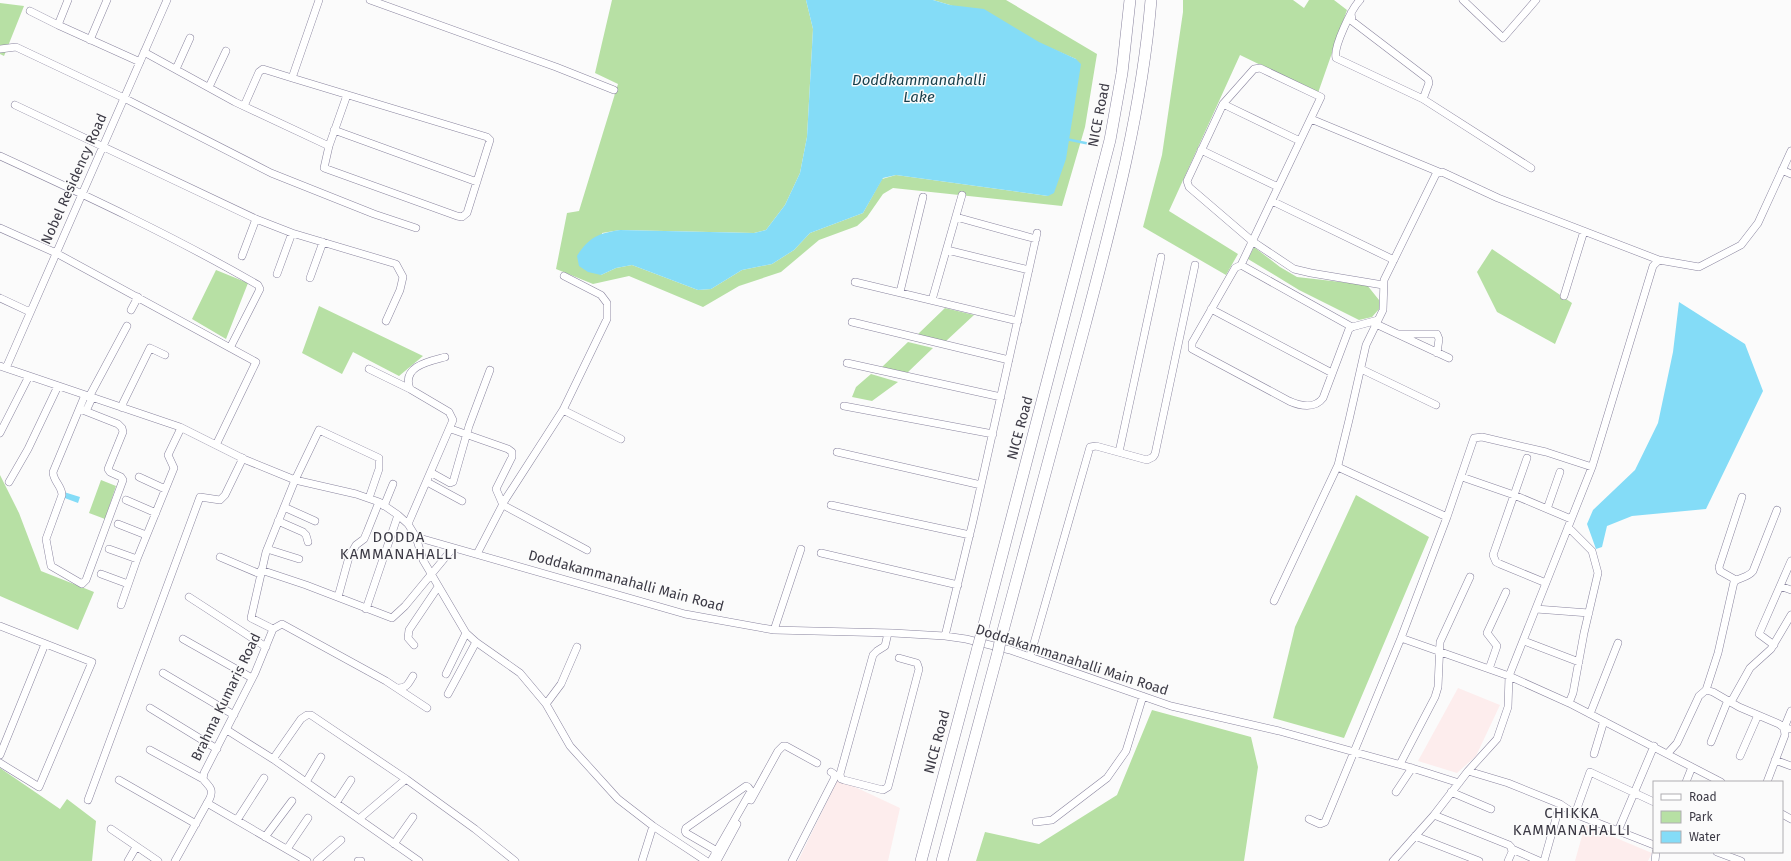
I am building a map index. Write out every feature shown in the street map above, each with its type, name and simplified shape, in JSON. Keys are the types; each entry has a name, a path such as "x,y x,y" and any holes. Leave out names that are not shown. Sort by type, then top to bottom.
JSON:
{"highway":[{"name":"NICE Road","path":"921,861 980,641 1110,140 1122,73 1130,0"},
{"path":"942,861 1132,140 1144,68 1151,0"}],"street":[{"path":"58,25 68,0"},
{"path":"90,40 107,0"},
{"name":"Nobel Residency Road","path":"3,367 30,312 167,0"},
{"path":"292,78 319,0"},
{"path":"370,0 551,65 614,90"},
{"path":"1360,0 1351,12 1336,50 1336,58 1423,99 1531,168"},
{"path":"1463,0 1504,38 1536,0"},
{"path":"30,11 140,62"},
{"path":"1351,12 1352,21 1428,79 1429,83 1423,99"},
{"path":"176,69 190,38"},
{"path":"0,49 16,47 124,98 283,178 374,214 416,228"},
{"path":"209,87 226,51"},
{"path":"144,52 244,106 329,146"},
{"path":"1383,285 1294,269 1252,241 1189,187 1187,181 1224,104 1254,69 1260,68 1321,97 1272,201 1252,241 1241,265 1235,268 1211,309 1192,343 1192,349 1300,406 1309,406 1320,402 1347,333 1352,327 1377,322 1398,334 1449,358"},
{"path":"244,106 258,72 263,69 486,137 490,140 490,143 467,213 462,217 457,216 324,168 334,130 347,95"},
{"path":"1224,104 1300,141"},
{"path":"15,105 256,219 292,233 396,264 403,276 400,290 386,322"},
{"path":"1311,119 1438,172 1442,172 1498,198 1659,260 1699,267 1742,245 1758,223 1791,151"},
{"path":"334,130 477,182"},
{"path":"1201,150 1278,188"},
{"path":"0,156 82,193 216,261 258,285 260,289 230,348"},
{"path":"1782,170 1791,174"},
{"path":"1274,601 1338,465 1368,340 1383,305 1383,285 1433,177 1438,172"},
{"path":"932,300 962,195"},
{"path":"900,292 923,197"},
{"path":"1272,201 1394,260"},
{"path":"945,636 993,434 1036,236 956,217"},
{"path":"242,256 256,219"},
{"path":"0,228 56,253 256,362 216,445"},
{"path":"1564,296 1584,231"},
{"path":"277,274 292,233"},
{"path":"310,278 323,242"},
{"path":"947,250 1029,270"},
{"path":"1119,452 1161,257"},
{"path":"1393,861 1434,815 1468,770 1497,739 1508,707 1509,676 1592,468 1653,266 1659,260"},
{"path":"1030,657 1090,447 1096,446 1147,460 1153,458 1155,454 1195,265"},
{"path":"1241,265 1352,327"},
{"path":"477,554 503,505 563,410 607,319 607,304 601,295 564,276"},
{"path":"855,282 1018,321"},
{"path":"131,310 138,297"},
{"path":"0,298 30,312"},
{"path":"1211,309 1332,373"},
{"path":"852,322 1009,360"},
{"path":"83,410 118,424 122,428 123,432 108,469 110,472 121,477 123,480 86,580 82,584 51,566 46,539 62,495 62,490 53,477 53,472 89,397 127,326"},
{"path":"1398,334 1437,334 1439,339 1437,353"},
{"path":"124,408 123,403 150,348 165,355"},
{"path":"410,389 408,384 409,378 416,367 423,363 445,357"},
{"path":"847,363 1001,396"},
{"path":"3,367 181,428 243,458 295,480 369,498 398,515 408,524 416,537 423,560 466,633 476,642 520,673 546,704 570,746 618,799 654,826 706,861"},
{"path":"369,369 410,389 449,412 454,420 432,473 408,524"},
{"path":"1361,369 1436,405"},
{"path":"432,473 450,483 453,482 466,434 490,370"},
{"path":"0,433 29,376"},
{"path":"9,482 28,449 58,386"},
{"path":"844,406 993,434"},
{"path":"563,410 621,439"},
{"path":"121,605 137,559 174,468 168,455 181,428"},
{"path":"451,429 508,449 512,452 512,457 496,489 503,505 587,550"},
{"name":"Brahma Kumaris Road","path":"175,861 213,792 211,787 203,779 204,773 252,678 273,629 251,618 261,572 278,521 295,480 319,430 379,458 379,469 369,498"},
{"path":"1309,820 1320,824 1325,822 1401,638 1462,477 1474,438 1478,437 1546,452 1592,468"},
{"path":"837,452 981,485"},
{"path":"88,800 200,497 220,500 225,495 243,458"},
{"path":"1528,458 1494,551 1494,558 1500,564 1546,583"},
{"path":"1338,465 1340,468 1447,517"},
{"path":"1547,509 1560,472"},
{"path":"139,477 166,488"},
{"path":"1462,477 1514,495 1571,519"},
{"path":"427,482 462,501"},
{"path":"338,597 349,557 356,545 364,539 381,504 394,484"},
{"path":"1736,580 1720,571 1719,567 1742,497"},
{"path":"126,500 156,513"},
{"path":"831,505 970,535"},
{"path":"284,507 314,521"},
{"path":"1668,753 1677,743 1699,696 1706,690 1718,653 1733,586 1736,580 1749,576 1753,572 1777,510"},
{"path":"366,609 398,515"},
{"path":"278,521 303,532 306,535 308,542"},
{"path":"118,524 146,536"},
{"path":"1568,527 1592,551 1598,573 1573,693 1569,704"},
{"name":"Doddakammanahalli Main Road","path":"416,537 685,614 774,630 888,633 945,636 966,639 1030,657 1171,706 1279,731 1354,751 1459,783"},
{"path":"220,557 261,572 306,585 392,618 405,606 453,548"},
{"path":"109,549 137,559"},
{"path":"268,549 299,559"},
{"path":"774,630 801,549"},
{"path":"821,553 958,585"},
{"path":"1774,645 1759,634 1791,561"},
{"path":"101,574 128,584"},
{"path":"1400,764 1437,693 1438,651 1440,642 1470,577"},
{"path":"1780,586 1791,590"},
{"path":"414,645 408,638 409,630 438,587"},
{"path":"1489,669 1497,646 1487,633 1506,592"},
{"path":"189,597 266,647"},
{"path":"1536,609 1589,613"},
{"path":"1711,742 1729,701 1750,668 1774,645 1791,615"},
{"path":"273,629 282,624 340,654 398,688 427,708"},
{"path":"0,626 92,662 39,787 0,763"},
{"path":"446,674 466,633"},
{"path":"888,633 885,646 877,651 873,656 840,774 841,779 883,790 888,787 920,667 917,663 899,658"},
{"path":"1401,638 1509,676 1590,714 1668,753 1719,781"},
{"path":"183,639 252,678"},
{"path":"1524,640 1579,662"},
{"path":"448,694 476,642"},
{"path":"1590,714 1618,643"},
{"path":"0,756 45,644"},
{"path":"546,704 561,684 577,647"},
{"path":"163,672 234,715"},
{"path":"398,688 404,688 407,686 413,676"},
{"path":"1706,690 1787,728"},
{"path":"1036,822 1052,820 1107,778 1126,751 1142,696"},
{"path":"150,708 217,749"},
{"path":"1767,781 1785,736 1791,711"},
{"path":"273,759 301,719 307,715 310,715 406,779 475,829 515,861"},
{"path":"1740,756 1758,715"},
{"path":"1594,754 1604,721"},
{"path":"227,730 273,759 419,861"},
{"path":"717,861 780,748 786,746 817,763"},
{"path":"1618,831 1633,792 1654,746"},
{"path":"150,750 203,779"},
{"path":"306,782 321,757"},
{"path":"1775,760 1791,766"},
{"path":"1686,781 1692,767"},
{"path":"1396,792 1412,768"},
{"path":"1468,770 1508,783 1560,804 1575,814 1653,845"},
{"path":"792,861 834,780 834,774 831,772"},
{"path":"1575,814 1590,772 1653,802"},
{"path":"237,820 264,778"},
{"path":"358,819 406,779"},
{"path":"119,780 196,824"},
{"path":"336,803 351,780"},
{"path":"711,861 717,851 751,791 746,786 686,828 686,833 717,851"},
{"path":"1451,792 1491,809"},
{"path":"265,837 292,801"},
{"path":"207,803 307,861"},
{"path":"1544,861 1560,804"},
{"path":"1434,815 1509,845 1512,849 1539,861"},
{"path":"394,844 413,817"},
{"path":"287,849 308,818"},
{"path":"642,861 654,826"},
{"path":"112,829 158,861"},
{"path":"1415,836 1480,861"},
{"path":"317,861 341,840"},
{"path":"128,861 136,847"},
{"path":"1508,861 1512,849"},
{"path":"1720,853 1741,861"}],"shaded area":[{"path":"1458,688 1500,705 1476,756 1457,773 1418,761"},
{"path":"838,779 900,808 888,861 798,861"},
{"path":"1585,825 1652,853 1648,861 1575,861"}],"green space":[{"path":"612,0 806,0 813,29 807,137 800,173 785,205 766,230 754,233 620,230 602,233 601,275 616,268 632,265 698,290 711,289 742,270 772,264 794,250 810,233 863,213 882,179 896,175 1048,196 1076,59 950,5 933,0 1006,0 1097,54 1085,127 1062,206 893,188 883,194 867,217 857,226 819,240 781,272 739,286 703,307 629,276 593,284 556,269 567,213 579,211 618,84 595,73"},
{"path":"1183,0 1293,0 1304,8 1309,0 1334,0 1347,10 1318,93 1240,55 1169,211 1238,254 1226,275 1143,227 1162,155 1183,12"},
{"path":"0,3 24,6 4,56 0,54"},
{"path":"1254,247 1280,267 1297,277 1367,285 1379,300 1380,308 1372,317 1359,320 1299,290 1248,259"},
{"path":"1492,249 1572,303 1555,344 1497,312 1477,272"},
{"path":"216,270 248,283 226,339 192,319"},
{"path":"319,306 423,356 399,376 353,352 342,374 302,353"},
{"path":"945,308 974,315 945,342 917,335"},
{"path":"908,342 933,348 907,373 882,367"},
{"path":"871,374 898,382 872,401 852,397 856,387"},
{"path":"0,475 19,513 41,571 94,592 78,630 0,596"},
{"path":"101,480 116,486 105,519 89,513"},
{"path":"1356,495 1429,537 1344,738 1273,718 1295,627"},
{"path":"1152,710 1251,737 1258,767 1244,861 976,861 985,832 1039,844 1117,795"},
{"path":"0,768 60,809 67,799 96,821 92,861 0,861"}],"water":[{"name":"Doddkammanahalli Lake","path":"806,0 933,0 950,5 984,9 1039,42 1076,59 1081,64 1066,159 1054,193 1048,196 896,175 883,178 863,213 810,233 794,250 772,264 742,270 711,289 698,290 632,265 616,268 601,275 588,272 579,266 577,256 586,244 595,237 613,231 754,233 766,230 785,205 800,173 807,137 813,29"},
{"path":"1679,302 1745,344 1763,391 1706,509 1632,516 1607,526 1602,547 1596,549 1587,524 1593,510 1635,470 1658,423 1673,352"},
{"path":"64,492 80,497 78,503 62,497"}],"waterway":[{"path":"1066,139 1095,145"}],"district":[{"name":"DODDA KAMMANAHALLI","path":"399,546"},
{"name":"CHIKKA KAMMANAHALLI","path":"1572,822"}]}
